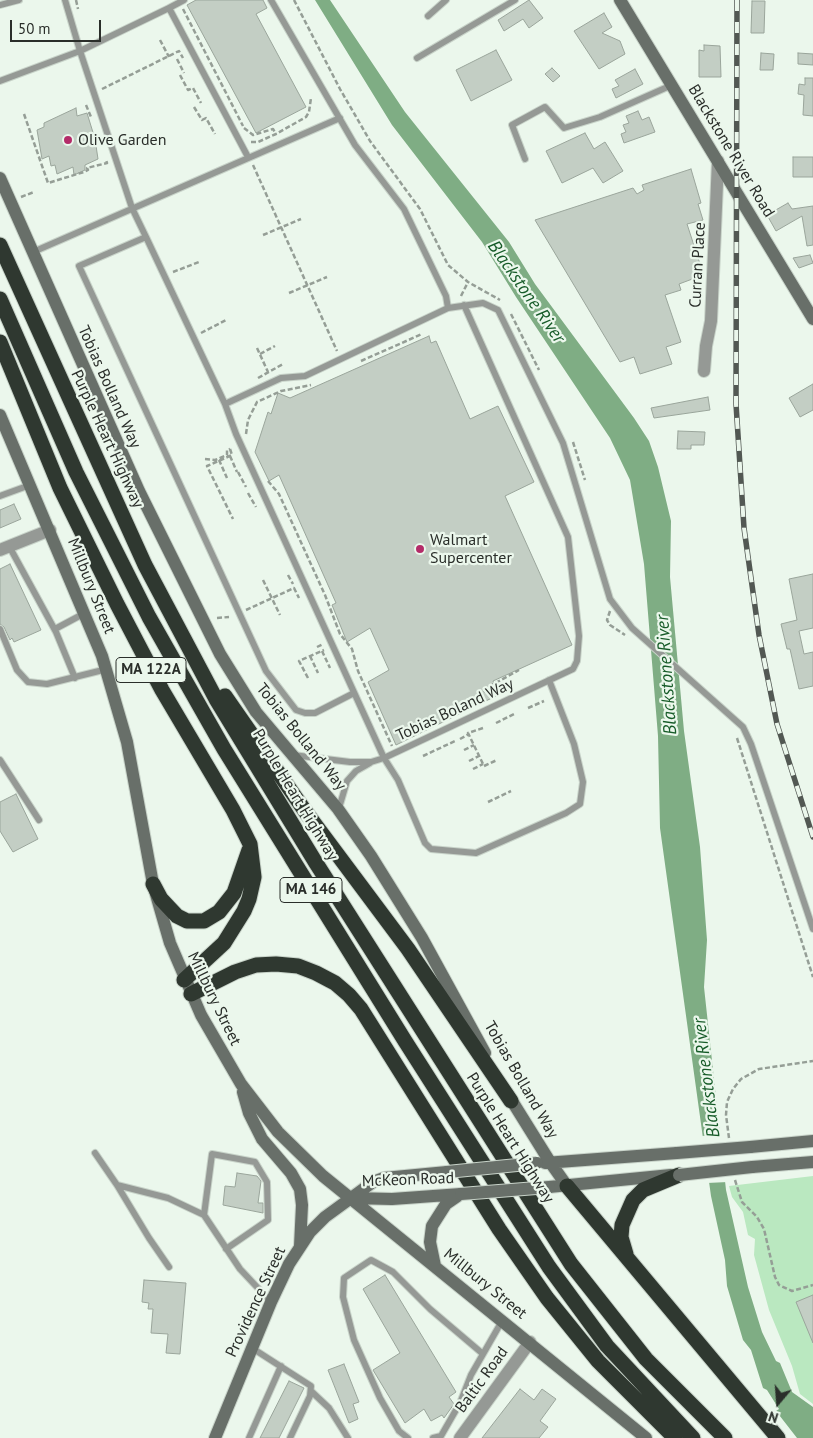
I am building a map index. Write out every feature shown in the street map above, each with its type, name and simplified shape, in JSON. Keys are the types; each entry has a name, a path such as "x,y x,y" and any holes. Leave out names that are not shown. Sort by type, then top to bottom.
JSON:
{"highway":[{"name":"Purple Heart Highway","path":"0,245 145,565 216,699 316,863 571,1264 646,1359 725,1438"},
{"name":"MA 146","path":"0,299 85,490 149,618 224,749 405,1042 548,1267 608,1346 693,1438"},
{"name":"MA 122A","path":"0,342 60,488 116,604 162,690 233,810 250,844 254,877 246,905 224,943 184,980"},
{"name":"MA 122A","path":"176,625 305,810 408,949 511,1101"},
{"path":"153,884 161,899 177,916 187,921 204,921 219,912 234,893 244,868 250,844"},
{"path":"191,994 234,972 256,965 298,966 335,983 349,996 367,1018 499,1229 547,1298 598,1361 675,1438"},
{"path":"628,1260 621,1237 622,1225 633,1200 644,1190 679,1175"},
{"path":"567,1186 778,1438"}],"main road":[{"name":"Blackstone River Road","path":"620,0 813,319"},
{"name":"Tobias Bolland Way","path":"0,178 139,491 220,654 256,712 338,809 411,918 544,1163 567,1186"},
{"name":"Millbury Street","path":"0,415 50,530 106,669 127,742 153,884 170,943 184,980 213,1038 241,1084 293,1147 352,1198 530,1342 638,1435"},
{"path":"241,1084 249,1114 262,1139 297,1182 302,1205 300,1246"},
{"name":"McKeon Road","path":"352,1198 372,1182 384,1178 813,1141"},
{"name":"McKeon Road","path":"352,1198 392,1199 567,1186 813,1162"},
{"path":"435,1266 430,1242 432,1226 446,1204 461,1194"},
{"name":"Providence Street","path":"215,1438 271,1302 300,1246 325,1217 352,1198"}],"street":[{"name":"Curran Place","path":"704,370 711,321 718,161"},
{"path":"4,548 50,530"},
{"name":"Baltic Road","path":"460,1438 530,1342"}],"lane":[{"path":"0,5 19,0"},
{"path":"65,0 132,208 224,404 384,758 398,780 424,843 434,850 476,852 566,813 580,804 583,782 574,744 550,680"},
{"path":"271,0 355,145 404,209 451,308"},
{"path":"428,16 446,0"},
{"path":"417,58 515,0"},
{"path":"0,81 80,51 169,8 183,4"},
{"path":"169,8 248,157"},
{"path":"525,159 512,125 544,107 564,128 600,117 672,85"},
{"path":"32,253 340,118"},
{"path":"146,237 79,266 266,671 296,710 305,713 315,713 354,693"},
{"path":"224,404 281,378 304,376 451,308 483,302 492,305 503,317 563,443 606,590 615,606 632,628 743,727 751,744 813,929"},
{"name":"Tobias Boland Way","path":"338,809 347,781 356,771 371,762 384,758 573,669 579,650 568,537 464,305"},
{"path":"0,496 30,485"},
{"path":"4,548 55,629 75,678"},
{"path":"55,629 84,613"},
{"path":"0,629 17,670 28,682 47,684 106,669"},
{"name":"Tobias Boland Way","path":"292,755 341,761 371,762"},
{"path":"0,760 2,768 39,820"},
{"path":"95,1153 117,1184 149,1238 169,1267"},
{"path":"204,1215 212,1154 255,1162 267,1182 268,1220 226,1249"},
{"path":"117,1184 168,1198 204,1215 240,1270 271,1302"},
{"path":"408,1438 399,1430 380,1398 354,1340 343,1296 344,1278 372,1260 394,1272 430,1309 483,1354"},
{"path":"433,1438 441,1436 483,1354 503,1320"},
{"path":"252,1348 311,1386 312,1392 290,1438"},
{"path":"249,1438 281,1366"},
{"path":"312,1392 329,1408 348,1438"}],"path":[{"path":"294,0 340,89 370,141 420,209 448,265 468,282 491,293 503,302"},
{"path":"183,4 249,140 254,143 276,134 306,117 311,98"},
{"path":"160,40 169,56"},
{"path":"100,86 103,91 179,51 182,58"},
{"path":"177,59 184,73"},
{"path":"180,75 188,90 192,88 201,103"},
{"path":"86,105 93,121"},
{"path":"194,107 202,120 206,118 215,134"},
{"path":"24,114 48,183 107,163 104,155"},
{"path":"244,128 253,135 273,129 276,134"},
{"path":"261,161 253,165 337,350"},
{"path":"21,197 34,192"},
{"path":"262,235 301,219"},
{"path":"177,270 200,262"},
{"path":"289,293 326,277"},
{"path":"451,308 468,282"},
{"path":"508,308 541,374"},
{"path":"204,331 226,320"},
{"path":"354,364 422,334"},
{"path":"260,354 275,346"},
{"path":"257,348 268,372"},
{"path":"258,378 283,364"},
{"path":"248,440 246,432 248,420 257,402 281,391 315,383"},
{"path":"570,437 587,486"},
{"path":"205,459 215,460 227,455 227,450 230,449 232,455 230,456 246,487"},
{"path":"230,456 207,466 234,518"},
{"path":"219,460 227,478"},
{"path":"263,477 279,494 325,595 340,634 352,649 358,671 390,745 398,745"},
{"path":"248,493 256,507"},
{"path":"288,575 293,584"},
{"path":"263,580 280,615"},
{"path":"243,611 294,588 302,604"},
{"path":"615,606 610,610 607,620 610,626 630,639"},
{"path":"217,618 229,617"},
{"path":"308,678 299,661 325,649 322,639"},
{"path":"317,647 323,644"},
{"path":"322,651 330,668"},
{"path":"310,656 318,673"},
{"path":"462,714 490,686 519,670"},
{"path":"528,708 544,701"},
{"path":"496,723 514,714"},
{"path":"460,739 483,728"},
{"path":"734,732 813,978"},
{"path":"469,734 483,764"},
{"path":"424,756 455,742"},
{"path":"464,750 474,745"},
{"path":"469,761 479,756"},
{"path":"473,769 497,760"},
{"path":"488,802 511,791"}],"shaded area":[{"path":"813,1176 813,1404 800,1394 792,1366 769,1310 754,1255 755,1239 748,1235 743,1212 732,1197 729,1186"}],"water":[{"name":"Blackstone River","path":"315,0 330,0 405,112 509,242 535,284 649,441 658,467 671,521 670,577 684,731 700,847 707,940 704,987 726,1190 748,1287 762,1332 776,1361 780,1363 792,1392 813,1407 813,1438 797,1438 776,1411 779,1409 767,1390 763,1388 751,1350 743,1340 727,1286 725,1260 711,1196 660,828 658,736 644,564 630,480 610,438 516,297 482,242 392,125"}],"pier":[{"path":"722,1135 728,1182 707,1183 701,1136"}],"building":[{"path":"196,0 263,0 267,8 256,14 306,107 256,133 187,5"},
{"path":"529,0 543,18 529,28 523,19 504,31 498,20"},
{"path":"752,1 765,1 764,33 751,33"},
{"path":"604,13 612,27 602,33 620,41 625,54 599,69 574,31"},
{"path":"704,45 720,46 721,77 699,77 699,50 704,51"},
{"path":"496,50 512,80 471,101 456,70"},
{"path":"761,53 774,54 773,70 760,70"},
{"path":"798,53 813,54 813,65 798,64"},
{"path":"552,68 560,76 553,82 545,74"},
{"path":"635,69 643,84 616,98 612,89 619,86 615,80"},
{"path":"805,78 813,78 813,116 803,115 804,95 798,94 799,84 805,85"},
{"path":"76,108 77,116 87,113 95,139 98,159 85,165 85,170 74,175 73,167 57,174 55,165 51,166 49,156 42,159 37,130 44,127 44,123"},
{"path":"638,111 642,120 649,117 655,132 624,143 621,134 626,132 623,125 629,123 626,116"},
{"path":"585,133 594,149 605,142 623,171 603,183 593,168 562,183 546,151"},
{"path":"793,157 813,157 813,177 793,177"},
{"path":"691,169 701,203 698,204 703,220 687,224 701,267 693,270 695,278 679,284 681,290 665,295 681,342 666,347 672,364 640,374 634,357 620,362 535,220 633,188 637,194 644,190 642,185"},
{"path":"788,203 792,209 813,206 813,245 807,246 802,216 776,231 767,215"},
{"path":"810,255 813,263 799,268 793,258"},
{"name":"Walmart Supercenter","path":"429,336 431,343 436,341 470,419 498,406 534,482 505,496 572,645 493,681 498,695 396,745 368,682 389,670 370,628 347,642 332,605 336,603 279,475 269,481 255,452 268,412 271,414 278,393 290,398"},
{"path":"813,384 813,410 800,417 789,398"},
{"path":"708,397 710,410 654,418 651,408"},
{"path":"678,431 705,432 704,445 691,445 691,449 677,449"},
{"path":"14,504 21,519 0,528 0,510"},
{"path":"10,564 41,630 14,642 12,638 10,640 4,627 0,624 0,569"},
{"path":"813,574 813,628 799,631 804,654 813,652 813,686 799,689 790,649 787,649 781,624 797,620 789,579"},
{"path":"16,794 38,839 13,852 0,831 0,802"},
{"path":"237,1173 257,1176 261,1181 258,1203 263,1203 263,1213 223,1205 225,1186 235,1187"},
{"path":"385,1275 456,1392 449,1397 454,1404 444,1418 442,1415 431,1421 424,1409 405,1423 373,1370 400,1353 363,1289"},
{"path":"144,1280 186,1283 180,1354 166,1353 168,1334 151,1333 153,1309 148,1309 149,1303 142,1302"},
{"path":"813,1295 813,1343 796,1302"},
{"path":"344,1364 359,1402 353,1404 358,1419 349,1423 328,1370"},
{"path":"289,1381 304,1388 279,1438 260,1438"},
{"path":"520,1389 534,1400 542,1389 556,1399 540,1421 548,1427 539,1438 482,1438"}],"railway":[{"path":"737,0 736,404 744,528 759,635 777,724 813,837"}],"place":[{"name":"Olive Garden","path":"68,140"},
{"name":"Walmart Supercenter","path":"420,549"}]}
